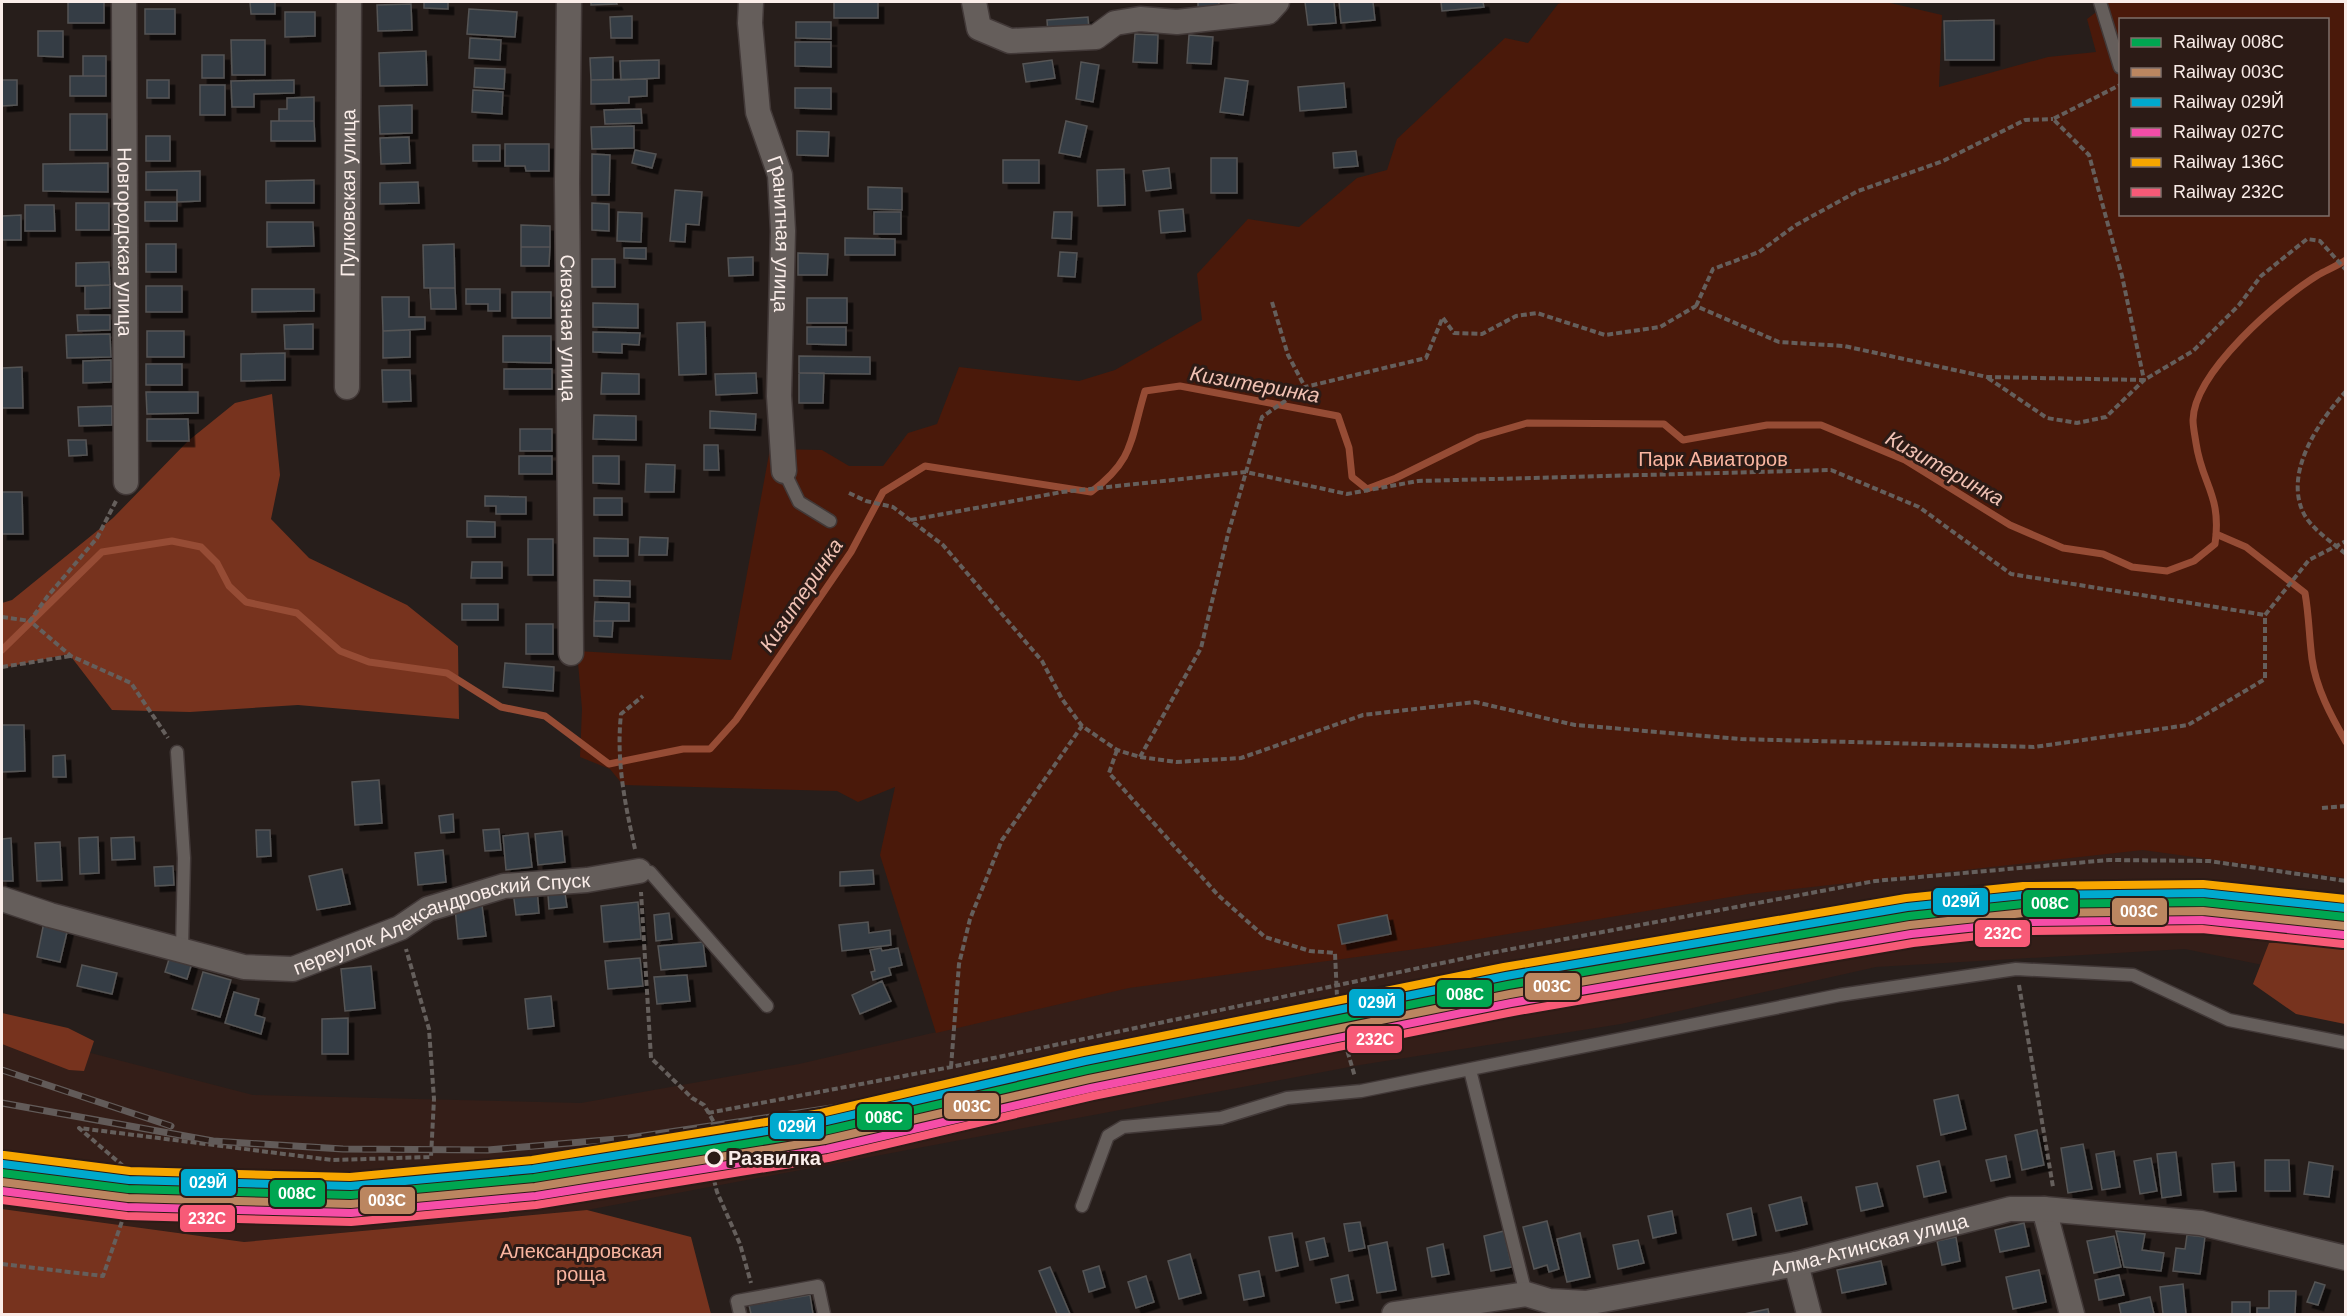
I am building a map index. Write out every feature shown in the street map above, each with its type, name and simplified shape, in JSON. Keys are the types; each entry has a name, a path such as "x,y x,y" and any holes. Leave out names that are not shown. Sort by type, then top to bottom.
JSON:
{"street":[{"name":"Новгородская улица","path":"124,2 126,482"},
{"name":"Пулковская улица","path":"347,387 349,2"},
{"name":"Сквозная улица","path":"569,2 567,182 572,653"},
{"name":"Гранитная улица","path":"751,2 750,23 758,112 780,175 783,231 779,396 784,471"},
{"path":"974,2 979,28 1010,41 1096,37 1115,23 1140,18 1177,22 1268,12 1277,2"},
{"name":"переулок Александровский Спуск","path":"2,899 50,915 244,967 293,969 400,928 428,909 504,886 587,880 639,871"},
{"name":"Алма-Атинская улица","path":"1394,1314 1526,1294 1551,1308 1586,1303 1796,1264 2010,1209 2051,1209 2201,1223 2346,1258"},
{"path":"2051,1209 2072,1314"},
{"path":"1796,1264 1809,1314"}],"lane":[{"path":"2100,2 2119,61"},
{"path":"784,471 799,502 830,521"},
{"path":"177,752 184,858 182,949"},
{"path":"639,871 650,872 767,1006"},
{"path":"1082,1206 1108,1136 1123,1127 1221,1118 1287,1098 1361,1091 1840,995 2016,969 2133,975 2229,1020 2346,1043"},
{"path":"1470,1070 1526,1294"},
{"path":"740,1314 737,1300 818,1286 824,1314"}],"path":[{"path":"1140,758 1201,648 1262,417 1305,387 1426,358 1443,318 1454,333 1482,334 1516,316 1537,313 1605,335 1660,327 1696,306 1713,269 1759,252 1797,225 1858,191 1943,161 2025,120 2053,119 2119,86"},
{"path":"2053,119 2089,155 2122,276 2144,380"},
{"path":"1987,377 2047,418 2077,423 2106,417 2144,380 2193,351 2239,304 2261,276 2307,239 2319,242 2346,270"},
{"path":"1272,302 1288,356 1305,387"},
{"path":"1696,306 1779,342 1844,346 1987,377 2144,380"},
{"path":"2346,391 2322,417 2302,458 2298,494 2303,514 2346,554"},
{"path":"911,520 1062,492 1246,472 1347,494 1418,481 1831,470 1919,507 2011,574 2265,615"},
{"path":"30,621 47,597 97,538 126,482"},
{"path":"849,493 866,501 893,507 943,544 1042,661 1062,699 1082,726 1117,750 1140,758 1176,762 1241,758 1363,716 1475,702 1575,725 1741,739 2034,747 2188,726 2265,679 2265,615 2309,560 2335,544 2346,541"},
{"path":"2,617 30,621 71,656 131,683 177,752"},
{"path":"2,667 71,656"},
{"path":"400,928 429,1029 434,1099 431,1157 332,1160 79,1128 137,1178 293,1182 419,1176 539,1163 716,1134 715,1124 704,1105 692,1098 651,1058 639,871 620,774 621,714 643,696"},
{"path":"951,1067 959,964 970,919 1002,840 1082,726"},
{"path":"1117,750 1110,773 1218,895 1265,937 1310,951 1335,953 1340,1033 1361,1091"},
{"path":"2322,808 2346,806"},
{"path":"708,1113 951,1067 1485,954 1875,881 2109,860 2209,861 2346,881"},
{"path":"2016,969 2045,1147 2051,1209"},
{"path":"703,1136 717,1192 740,1244 755,1297"},
{"path":"2,1264 103,1276 137,1178"}],"shaded area":[{"path":"2345,825 2345,982 2185,949 1876,967 1621,1024 1360,1065 587,1210 244,1242 2,1209 2,1030 253,1095 581,1103 799,1064 1354,935"}],"green space":[{"name":"Парк Авиаторов","path":"1564,2 1886,2 1942,15 1939,87 2048,57 2096,52 2087,19 2099,10 2096,2 2345,2 2345,878 2143,850 1748,894 1431,947 1129,988 936,1033 880,855 895,787 858,802 837,791 623,785 610,769 580,757 582,709 577,651 731,660 770,449 822,450 849,466 883,466 908,433 937,424 959,367 1079,381 1115,370 1202,320 1197,274 1248,219 1299,227 1357,178 1387,170 1397,139 1505,38 1528,43 1558,4"},
{"path":"272,394 280,475 271,519 309,558 407,605 458,646 459,719 298,705 190,712 112,710 69,654 2,668 2,603 12,600 113,518 188,441 235,403"},
{"path":"2305,941 2345,947 2345,1024 2296,1014 2253,984 2269,943"},
{"path":"2,1013 68,1028 94,1041 84,1071 69,1070 2,1044"},
{"name":"Александровская роща","path":"2,1209 244,1242 587,1210 691,1237 711,1314 2,1314"}],"building":[{"path":"68,2 104,2 104,23 68,23"},
{"path":"250,2 275,2 275,14 251,14"},
{"path":"424,2 448,2 448,9 424,8"},
{"path":"591,2 616,2 617,4 591,5"},
{"path":"834,2 878,2 878,18 834,18"},
{"path":"1198,2 1219,2 1219,6 1198,7"},
{"path":"1305,2 1334,2 1336,23 1308,25"},
{"path":"1339,2 1373,2 1375,20 1341,23"},
{"path":"1441,2 1483,2 1484,7 1442,11"},
{"path":"411,4 412,30 378,31 377,5"},
{"path":"145,9 175,9 175,34 145,34"},
{"path":"469,9 517,12 515,37 467,34"},
{"path":"285,12 315,12 315,36 285,37"},
{"path":"632,16 632,38 611,38 610,17"},
{"path":"1088,17 1089,30 1048,34 1047,20"},
{"path":"1994,20 1994,60 1945,60 1944,21"},
{"path":"796,22 831,22 831,39 796,38"},
{"path":"38,31 63,31 63,57 38,56"},
{"path":"1135,34 1158,35 1157,63 1133,62"},
{"path":"1189,35 1213,37 1211,64 1187,63"},
{"path":"470,38 501,40 500,60 469,58"},
{"path":"231,40 265,40 265,75 232,75"},
{"path":"795,42 831,42 831,67 795,66"},
{"path":"426,51 427,85 380,86 379,53"},
{"path":"202,55 224,55 224,78 202,78"},
{"path":"83,56 106,56 106,76 83,76"},
{"path":"613,57 613,80 591,80 590,58"},
{"path":"659,60 659,78 621,80 620,61"},
{"path":"1052,60 1055,78 1026,82 1023,64"},
{"path":"1081,62 1099,65 1093,102 1076,99"},
{"path":"475,68 505,69 504,89 474,87"},
{"path":"70,76 106,76 106,96 70,96"},
{"path":"1225,78 1248,81 1243,115 1220,112"},
{"path":"647,79 647,96 629,97 629,103 591,104 591,80"},
{"path":"2,80 17,80 17,105 2,106"},
{"path":"147,80 169,80 169,98 147,98"},
{"path":"294,80 294,93 254,94 254,107 232,107 231,81"},
{"path":"1344,83 1346,107 1300,111 1298,87"},
{"path":"200,85 225,85 225,115 200,115"},
{"path":"795,88 831,88 831,109 795,108"},
{"path":"473,90 503,92 502,114 472,112"},
{"path":"314,97 314,121 279,121 279,109 287,109 287,98"},
{"path":"412,105 412,133 380,134 379,106"},
{"path":"641,109 642,123 605,124 604,110"},
{"path":"70,114 107,114 107,150 70,150"},
{"path":"271,121 314,121 315,141 271,141"},
{"path":"1066,121 1087,126 1080,157 1059,153"},
{"path":"634,126 634,148 592,149 591,127"},
{"path":"797,131 829,132 828,156 797,155"},
{"path":"146,136 170,136 170,161 146,161"},
{"path":"409,137 410,163 381,164 380,138"},
{"path":"505,144 549,144 549,171 526,171 525,166 505,166"},
{"path":"473,145 500,145 500,161 473,161"},
{"path":"635,150 656,154 652,168 632,163"},
{"path":"1356,151 1358,166 1334,168 1333,153"},
{"path":"592,154 610,155 609,195 592,195"},
{"path":"1211,158 1237,158 1237,193 1211,193"},
{"path":"1003,160 1039,160 1039,183 1003,183"},
{"path":"108,163 108,192 43,191 43,164"},
{"path":"1169,168 1171,188 1146,191 1143,171"},
{"path":"1124,169 1125,205 1098,206 1097,170"},
{"path":"200,171 200,201 177,202 177,190 146,190 146,172"},
{"path":"314,180 314,203 266,203 266,181"},
{"path":"418,182 419,203 380,204 380,183"},
{"path":"868,187 902,188 902,210 868,209"},
{"path":"675,190 702,192 699,225 686,224 685,242 670,241"},
{"path":"145,202 177,202 177,221 145,221"},
{"path":"76,203 109,203 109,230 76,230"},
{"path":"592,203 609,204 609,231 592,230"},
{"path":"25,205 54,205 55,231 25,231"},
{"path":"1183,209 1185,231 1161,233 1159,211"},
{"path":"618,212 642,213 641,242 617,241"},
{"path":"874,212 901,212 901,234 874,234"},
{"path":"1054,212 1072,212 1071,239 1052,238"},
{"path":"21,215 21,240 2,240 2,216"},
{"path":"267,222 313,222 314,246 267,247"},
{"path":"521,225 550,226 550,247 521,247"},
{"path":"845,238 895,239 895,255 845,255"},
{"path":"146,244 176,244 176,272 146,272"},
{"path":"454,244 455,288 424,288 423,245"},
{"path":"521,247 550,247 549,266 521,266"},
{"path":"624,248 646,248 646,259 624,258"},
{"path":"1060,252 1077,253 1075,277 1058,276"},
{"path":"798,253 828,254 827,275 798,275"},
{"path":"753,257 753,275 729,276 728,258"},
{"path":"592,259 615,259 615,287 592,287"},
{"path":"109,262 110,285 76,286 76,263"},
{"path":"110,285 110,308 85,309 85,286"},
{"path":"146,286 182,286 182,312 146,312"},
{"path":"430,288 455,288 456,309 431,309"},
{"path":"252,289 314,289 314,311 252,312"},
{"path":"466,289 500,289 500,311 488,311 488,304 466,304"},
{"path":"512,292 551,292 551,318 512,318"},
{"path":"382,297 409,297 409,317 425,317 425,329 383,331"},
{"path":"807,298 847,298 847,323 807,323"},
{"path":"593,303 638,304 638,328 593,327"},
{"path":"77,315 110,315 110,330 78,331"},
{"path":"705,322 706,374 679,375 677,323"},
{"path":"313,324 313,349 285,349 284,325"},
{"path":"807,327 846,327 846,345 807,344"},
{"path":"410,330 410,357 383,358 383,331"},
{"path":"147,331 184,331 184,357 147,357"},
{"path":"593,332 640,333 639,345 622,344 622,353 593,352"},
{"path":"110,334 111,357 67,358 66,335"},
{"path":"503,336 551,336 551,363 503,362"},
{"path":"285,353 285,380 241,381 241,354"},
{"path":"799,356 870,357 870,374 799,373"},
{"path":"111,360 111,382 83,383 83,361"},
{"path":"146,364 182,364 182,385 146,385"},
{"path":"22,367 23,408 2,408 2,368"},
{"path":"504,369 552,369 552,389 504,389"},
{"path":"382,370 410,370 411,401 383,402"},
{"path":"602,373 639,374 639,394 601,394"},
{"path":"756,373 757,393 716,395 715,374"},
{"path":"799,373 824,373 823,403 799,403"},
{"path":"146,392 198,392 198,413 147,414"},
{"path":"112,406 112,425 79,426 78,407"},
{"path":"710,411 756,414 755,430 710,428"},
{"path":"594,415 636,416 636,440 593,439"},
{"path":"147,419 188,419 189,441 147,441"},
{"path":"520,429 552,429 552,451 520,451"},
{"path":"68,440 86,440 87,455 69,456"},
{"path":"704,445 718,445 719,470 704,470"},
{"path":"519,456 552,456 552,474 519,474"},
{"path":"593,456 619,456 619,484 593,483"},
{"path":"646,464 675,465 674,492 645,492"},
{"path":"2,492 22,492 23,534 2,534"},
{"path":"485,496 526,497 526,514 496,514 496,506 485,506"},
{"path":"594,498 622,498 622,515 594,515"},
{"path":"467,521 495,522 495,537 467,537"},
{"path":"640,537 668,538 667,555 639,555"},
{"path":"594,538 628,539 628,556 594,556"},
{"path":"528,539 553,539 553,575 528,575"},
{"path":"472,562 502,562 502,578 471,578"},
{"path":"594,580 630,581 630,597 594,596"},
{"path":"595,602 629,603 629,621 594,621"},
{"path":"462,604 498,604 498,620 462,620"},
{"path":"594,621 613,621 612,637 594,636"},
{"path":"526,624 553,624 553,654 526,654"},
{"path":"505,663 554,667 553,691 503,687"},
{"path":"2,725 24,725 25,771 2,772"},
{"path":"65,755 66,777 53,777 53,756"},
{"path":"379,780 382,823 355,825 352,782"},
{"path":"453,814 454,832 441,833 439,816"},
{"path":"499,829 501,850 485,851 483,830"},
{"path":"256,830 270,830 271,856 257,857"},
{"path":"562,831 565,862 538,865 535,834"},
{"path":"528,833 532,867 506,870 503,836"},
{"path":"98,837 99,873 80,874 79,838"},
{"path":"134,837 135,859 112,860 111,838"},
{"path":"11,838 13,881 2,881 2,839"},
{"path":"60,842 62,880 37,881 35,843"},
{"path":"443,850 446,882 418,885 415,853"},
{"path":"173,866 174,885 155,886 154,867"},
{"path":"342,869 350,904 317,910 309,876"},
{"path":"873,870 874,884 840,886 840,872"},
{"path":"537,888 539,913 516,915 513,891"},
{"path":"565,893 567,907 549,909 548,895"},
{"path":"638,902 641,939 604,942 601,906"},
{"path":"482,905 486,936 458,939 455,908"},
{"path":"669,913 672,939 656,941 654,915"},
{"path":"1387,915 1391,934 1342,944 1338,925"},
{"path":"44,922 68,928 60,962 37,957"},
{"path":"868,922 869,933 890,930 891,945 842,951 839,925"},
{"path":"703,942 706,966 661,970 658,946"},
{"path":"881,948 882,951 898,948 902,965 889,968 891,975 873,980 871,972 875,971 870,950"},
{"path":"170,956 192,963 187,979 165,972"},
{"path":"640,958 643,986 608,989 605,961"},
{"path":"82,965 117,973 112,994 77,986"},
{"path":"371,966 375,1008 345,1011 341,969"},
{"path":"203,972 231,980 220,1017 192,1009"},
{"path":"687,975 690,1001 657,1004 654,977"},
{"path":"882,981 891,1001 860,1014 852,995"},
{"path":"234,992 259,999 255,1015 265,1018 261,1034 225,1023"},
{"path":"551,996 554,1026 528,1029 525,999"},
{"path":"348,1018 348,1054 322,1054 322,1019"},
{"path":"1958,1095 1966,1129 1941,1135 1934,1100"},
{"path":"2037,1130 2044,1165 2022,1170 2015,1135"},
{"path":"2083,1144 2092,1189 2068,1193 2061,1148"},
{"path":"2114,1151 2120,1187 2102,1190 2096,1154"},
{"path":"2176,1152 2181,1195 2162,1198 2157,1154"},
{"path":"2006,1156 2010,1177 1991,1181 1986,1160"},
{"path":"2151,1158 2157,1191 2140,1194 2134,1161"},
{"path":"2265,1160 2289,1160 2290,1191 2265,1191"},
{"path":"1939,1161 1946,1192 1924,1197 1917,1166"},
{"path":"2234,1162 2236,1191 2214,1192 2212,1164"},
{"path":"2309,1162 2333,1166 2329,1197 2304,1194"},
{"path":"1877,1183 1883,1206 1861,1211 1856,1187"},
{"path":"1801,1197 1807,1224 1776,1231 1769,1205"},
{"path":"1751,1208 1756,1235 1733,1240 1727,1214"},
{"path":"1672,1211 1676,1233 1653,1238 1648,1216"},
{"path":"1547,1221 1559,1269 1549,1272 1547,1265 1534,1269 1523,1227"},
{"path":"1360,1222 1365,1248 1349,1251 1344,1224"},
{"path":"2024,1223 2029,1246 2000,1252 1995,1230"},
{"path":"1504,1231 1512,1267 1491,1271 1484,1236"},
{"path":"2116,1231 2145,1234 2142,1250 2164,1253 2161,1271 2124,1267"},
{"path":"1292,1233 1298,1266 1276,1271 1269,1237"},
{"path":"1580,1233 1590,1277 1567,1282 1557,1239"},
{"path":"2187,1235 2205,1237 2200,1274 2173,1271 2176,1248 2185,1249"},
{"path":"2114,1236 2121,1267 2094,1273 2087,1241"},
{"path":"1956,1237 1960,1261 1942,1265 1937,1241"},
{"path":"1324,1238 1328,1256 1310,1260 1306,1242"},
{"path":"1638,1240 1644,1263 1618,1269 1613,1245"},
{"path":"1387,1242 1396,1290 1377,1293 1368,1246"},
{"path":"1443,1244 1449,1274 1432,1277 1427,1248"},
{"path":"1190,1254 1201,1293 1179,1299 1168,1261"},
{"path":"1881,1261 1886,1284 1842,1293 1837,1270"},
{"path":"1099,1266 1105,1287 1089,1292 1083,1271"},
{"path":"1050,1267 1070,1314 1057,1314 1039,1271"},
{"path":"2039,1270 2046,1302 2013,1309 2006,1277"},
{"path":"1259,1271 1264,1296 1244,1300 1239,1275"},
{"path":"1348,1275 1353,1300 1336,1303 1331,1279"},
{"path":"2119,1275 2124,1295 2099,1300 2095,1280"},
{"path":"1146,1276 1154,1302 1136,1308 1128,1282"},
{"path":"2315,1282 2325,1285 2318,1305 2307,1302"},
{"path":"2183,1284 2186,1314 2163,1314 2160,1287"},
{"path":"2269,1291 2296,1291 2295,1314 2257,1314 2257,1308 2269,1308"},
{"path":"810,1295 813,1314 751,1314 749,1305"},
{"path":"2150,1297 2154,1314 2121,1314 2119,1304"},
{"path":"2232,1302 2250,1302 2250,1314 2232,1314"},
{"path":"1768,1309 1769,1314 1744,1314"}],"waterway":[{"name":"Кизитеринка","path":"2,650 102,552 172,541 201,547 217,563 229,586 246,602 297,613 340,651 369,662 447,673 501,707 545,716 609,764 683,749 710,749 736,720 851,552 883,492 925,466 1091,492 1116,469 1129,448 1145,391 1180,386 1338,416 1349,448 1352,477 1367,489 1396,478 1479,437 1527,423 1664,424 1683,440 1767,425 1821,425 1905,460 2010,525 2063,548 2103,554 2132,567 2167,571 2194,561 2215,544 2216,513 2199,457 2193,423 2197,401 2207,380 2241,338 2282,301 2318,275 2346,260"},
{"path":"2216,534 2246,547 2305,593 2312,659 2317,681 2346,742"}],"railway":[{"path":"2,1070 171,1126"},
{"path":"2,1103 213,1141 343,1149 488,1150 629,1138 1087,1070"}],"rail line":[{"name":"136С","path":"4,1155 130,1171 350,1177 532,1160 821,1113 1083,1052 1504,967 1906,898 2023,886 2203,884 2346,899"},
{"name":"029Й","path":"3,1164 129,1180 351,1186 533,1169 822,1122 1085,1061 1506,976 1907,907 2023,895 2203,893 2346,908"},
{"name":"008С","path":"2,1173 128,1189 351,1195 534,1178 824,1131 1087,1070 1508,985 1909,916 2023,904 2203,902 2346,917"},
{"name":"003С","path":"2,1182 128,1198 351,1204 535,1187 825,1140 1089,1079 1510,994 1910,925 2024,913 2203,911 2345,926"},
{"name":"027С","path":"2,1191 127,1207 351,1213 536,1196 827,1149 1091,1088 1511,1003 1911,934 2024,922 2202,920 2344,935"},
{"name":"232C","path":"2,1200 127,1216 351,1222 536,1205 828,1158 1093,1096 1513,1012 1913,943 2025,931 2202,929 2343,944"}],"place":[{"name":"Развилка","path":"714,1158"}]}
